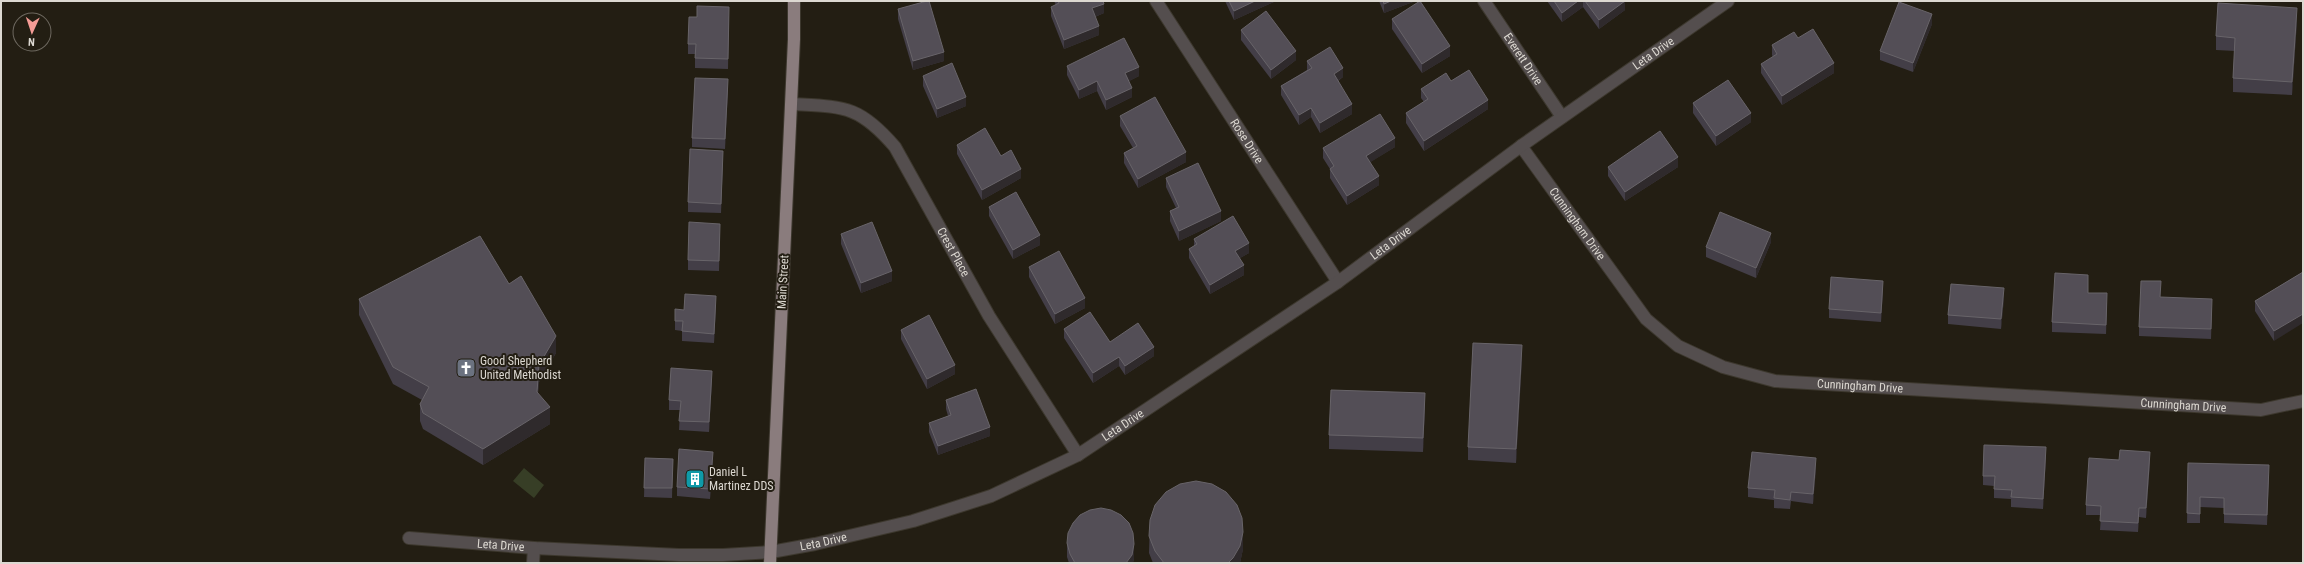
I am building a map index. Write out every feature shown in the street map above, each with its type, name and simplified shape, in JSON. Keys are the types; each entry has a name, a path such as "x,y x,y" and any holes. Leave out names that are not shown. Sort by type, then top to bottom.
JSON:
{"main road":[{"name":"Main Street","path":"771,558 792,104 794,1"}],"street":[{"name":"Rose Drive","path":"1156,1 1338,282"},
{"name":"Everett Drive","path":"1484,1 1562,117"},
{"name":"Leta Drive","path":"409,538 534,548 771,558 815,544 905,523 992,496 1078,455 1338,282 1521,146 1728,1"},
{"name":"Crest Place","path":"792,104 837,107 858,113 877,126 895,147 989,316 1078,455"},
{"name":"Cunningham Drive","path":"1521,146 1646,319 1678,346 1724,366 1782,381 2261,410 2303,401"},
{"path":"533,563 534,548"}],"green space":[{"path":"524,468 544,485 534,498 513,481"}],"building":[{"path":"929,1 944,52 913,61 898,9"},
{"path":"1058,1 1103,1 1104,4 1092,8 1099,26 1064,40 1051,7 1059,3"},
{"path":"1229,1 1255,1 1234,11"},
{"path":"1383,1 1391,1 1384,4"},
{"path":"1420,1 1450,46 1422,64 1392,19"},
{"path":"1554,1 1578,1 1562,13"},
{"path":"1585,1 1625,1 1599,20"},
{"path":"1899,2 1932,14 1913,63 1880,51"},
{"path":"2218,3 2297,8 2292,82 2233,78 2235,38 2216,36"},
{"path":"697,6 729,7 728,59 695,58 696,44 688,44 689,17 697,17"},
{"path":"1266,11 1296,51 1271,70 1241,30"},
{"path":"1813,29 1834,63 1782,96 1761,64 1777,54 1772,45 1794,32 1798,38"},
{"path":"1124,38 1139,67 1125,73 1132,88 1106,100 1097,81 1079,90 1067,66"},
{"path":"1330,47 1343,68 1334,74 1352,104 1320,123 1311,108 1299,115 1281,86 1312,68 1307,61"},
{"path":"952,63 966,97 937,109 923,76"},
{"path":"1469,70 1488,100 1424,141 1406,113 1428,99 1421,89 1446,73 1451,81"},
{"path":"695,78 728,79 725,139 692,138"},
{"path":"1728,80 1751,113 1716,136 1693,103"},
{"path":"1155,97 1186,152 1138,179 1124,153 1137,146 1120,116"},
{"path":"1380,114 1395,138 1366,156 1379,176 1347,196 1330,169 1334,166 1323,148"},
{"path":"985,128 1001,156 1011,150 1021,169 982,190 957,145"},
{"path":"1660,131 1678,157 1625,192 1608,167"},
{"path":"690,149 723,151 721,204 688,202"},
{"path":"1198,163 1221,211 1179,231 1170,211 1179,207 1166,178"},
{"path":"1016,192 1040,235 1013,250 989,207"},
{"path":"1720,212 1771,233 1756,268 1706,247"},
{"path":"1233,216 1249,243 1235,251 1244,265 1210,285 1189,249 1197,244 1194,239"},
{"path":"689,222 720,224 719,261 688,260"},
{"path":"872,222 892,271 861,283 841,234"},
{"name":"Good Shepherd United Methodist","path":"480,236 509,284 521,276 556,336 539,365 537,392 550,407 483,449 423,413 420,404 429,387 393,367 359,299"},
{"path":"1059,251 1085,298 1055,314 1029,267"},
{"path":"2303,272 2303,314 2274,331 2255,301"},
{"path":"2055,273 2088,275 2088,293 2107,293 2106,325 2052,322"},
{"path":"1831,277 1883,281 1881,313 1829,309"},
{"path":"2141,281 2161,281 2160,297 2212,299 2211,329 2139,327"},
{"path":"1951,284 2004,288 2001,319 1948,315"},
{"path":"685,294 716,296 714,334 682,331 683,321 675,321 675,309 684,310"},
{"path":"1090,312 1110,342 1138,323 1154,347 1125,366 1119,357 1093,373 1064,329"},
{"path":"929,315 955,365 927,379 901,330"},
{"path":"1473,343 1522,345 1516,449 1468,447"},
{"path":"671,368 712,371 709,422 679,421 681,401 669,400"},
{"path":"976,389 990,427 938,446 929,423 951,415 946,400"},
{"path":"1331,390 1425,393 1423,438 1329,435"},
{"path":"1984,445 2046,447 2043,499 2011,497 2012,490 1994,489 1995,476 1983,476"},
{"name":"Daniel L Martinez DDS","path":"679,449 713,452 710,489 677,487"},
{"path":"2120,450 2150,452 2146,508 2139,508 2138,523 2100,521 2101,506 2086,505 2089,458 2119,460"},
{"path":"1752,452 1816,458 1813,494 1791,492 1790,500 1774,498 1775,490 1748,488"},
{"path":"645,458 673,459 672,488 644,488"},
{"path":"2188,463 2269,465 2267,515 2224,514 2224,498 2200,497 2200,514 2187,513"},
{"path":"1196,481 1212,484 1226,492 1237,505 1242,518 1243,532 1240,546 1233,558 1228,563 1164,563 1155,551 1149,536 1150,520 1155,505 1166,492 1180,484"},
{"path":"1101,508 1111,510 1121,515 1129,523 1133,533 1134,544 1132,555 1126,563 1075,563 1070,554 1067,543 1068,533 1073,523 1080,515 1090,510"}],"place":[{"name":"Good Shepherd United Methodist","path":"466,368"},
{"name":"Daniel L Martinez DDS","path":"695,479"}]}
